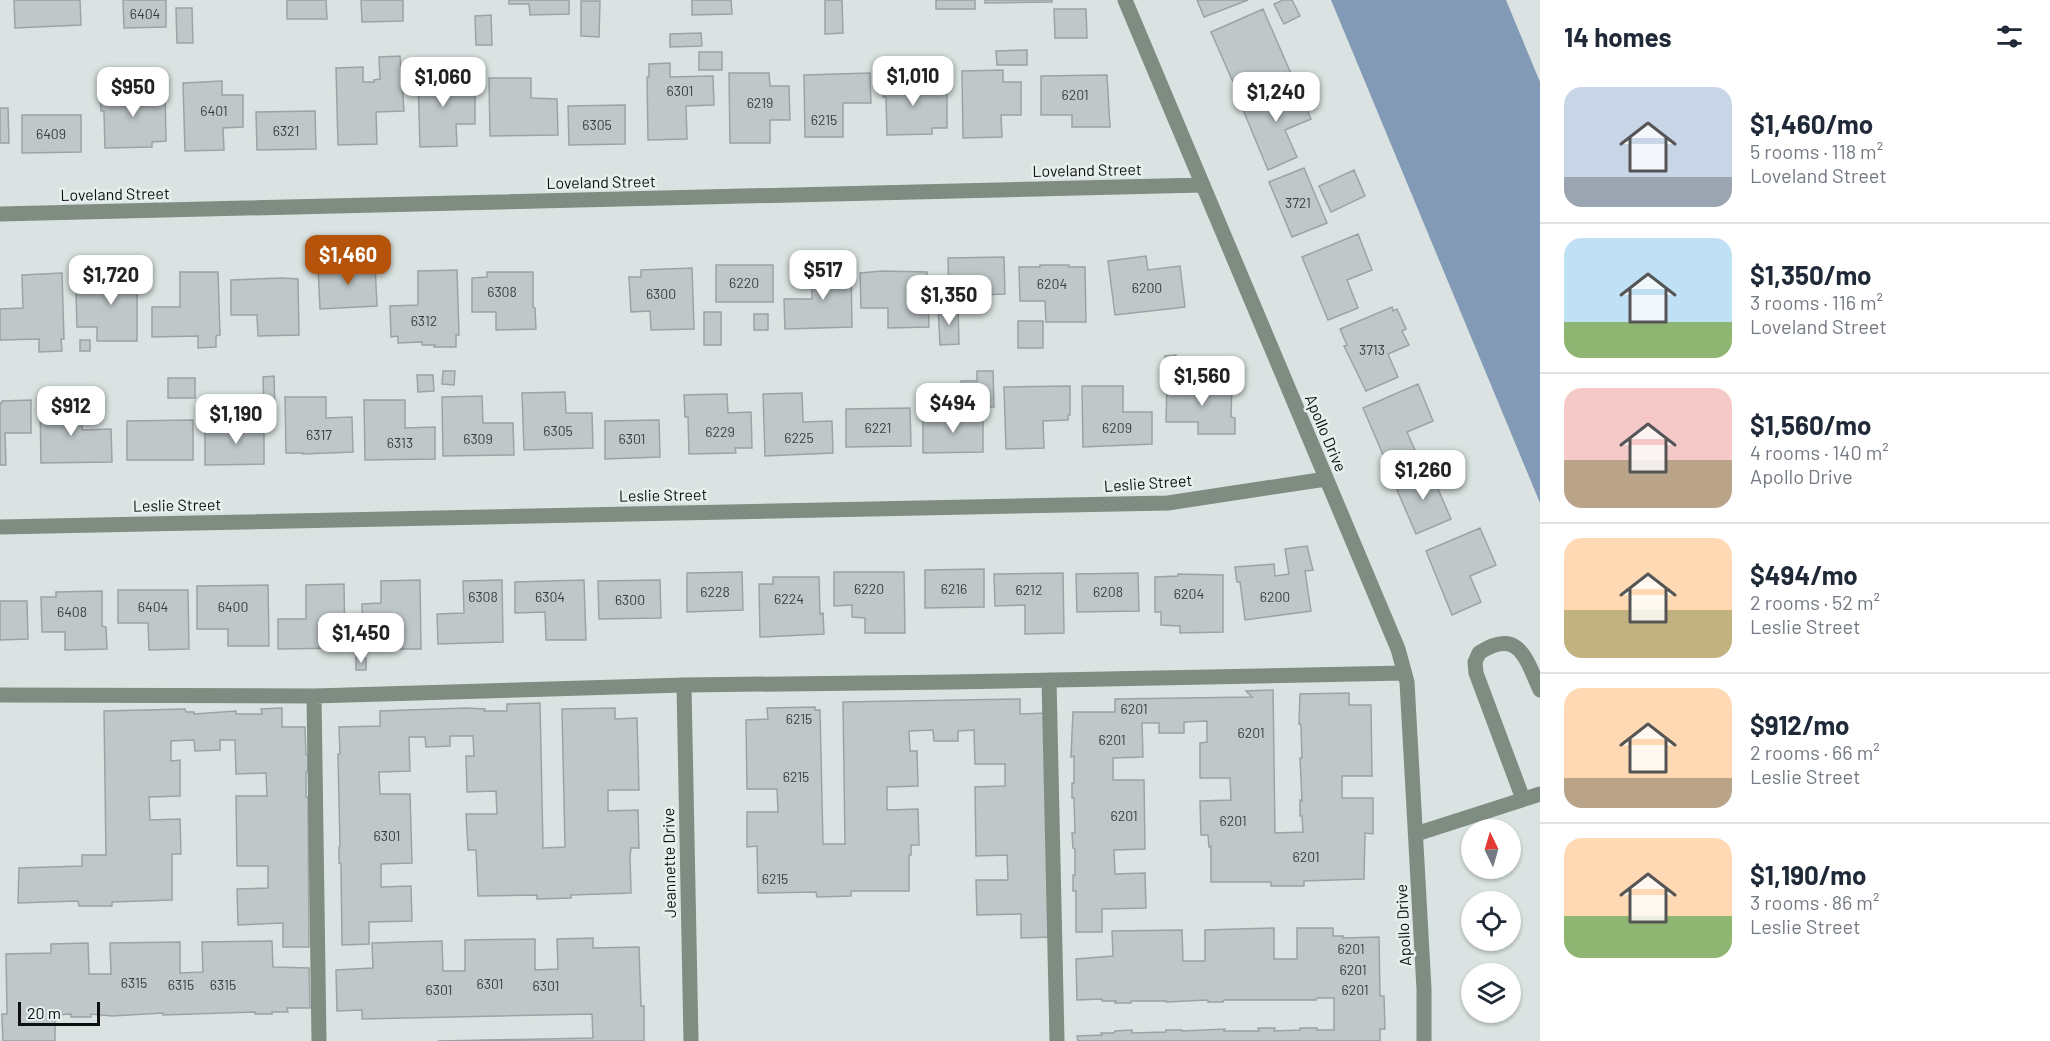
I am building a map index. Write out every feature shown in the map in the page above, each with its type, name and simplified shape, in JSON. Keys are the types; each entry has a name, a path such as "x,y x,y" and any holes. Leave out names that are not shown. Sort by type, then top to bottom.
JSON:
{"street":[{"name":"Apollo Drive","path":"1125,0 1398,649 1407,682 1425,989 1424,1041"},
{"name":"Loveland Street","path":"0,214 1203,185"},
{"name":"Leslie Street","path":"0,527 1168,503 1326,479"},
{"path":"1523,799 1476,673 1475,663 1479,653 1500,643 1511,644 1520,649 1540,690"},
{"path":"0,694 314,696 684,685 1404,673"},
{"path":"1049,680 1057,1041"},
{"name":"Jeannette Drive","path":"684,685 691,1041"},
{"path":"314,696 319,1041"},
{"path":"1416,834 1540,794"}],"water":[{"path":"1331,0 1506,0 1540,82 1540,503"}],"building":[{"path":"14,0 80,0 81,25 15,28"},
{"path":"123,0 166,0 166,27 124,28"},
{"path":"287,0 326,0 327,19 287,19"},
{"path":"361,0 403,0 403,21 362,22"},
{"path":"509,0 569,0 569,14 530,15 529,4 509,4"},
{"path":"692,0 731,0 732,14 692,15"},
{"path":"825,0 842,0 843,33 825,34"},
{"path":"936,0 975,0 975,9 936,9"},
{"path":"985,0 1052,0 1052,2 985,3"},
{"path":"1197,0 1248,0 1204,17"},
{"path":"1283,0 1292,0 1300,16 1284,24 1274,4"},
{"path":"581,1 600,1 599,37 581,36"},
{"path":"176,8 192,8 193,43 177,43"},
{"path":"1054,9 1086,9 1087,38 1055,38"},
{"path":"1263,9 1292,76 1240,98 1211,32"},
{"path":"491,15 492,45 476,45 475,16"},
{"path":"701,33 702,46 670,47 670,34"},
{"path":"1027,50 1027,65 997,65 996,51"},
{"path":"699,52 722,52 722,70 699,70"},
{"path":"400,56 404,111 376,112 377,144 338,145 336,68 363,67 363,82 374,82 380,79 379,57"},
{"path":"670,63 670,77 713,76 714,105 686,106 687,139 648,140 647,77 649,77 649,64"},
{"path":"425,66 451,66 451,79 456,79 456,88 475,88 475,124 456,124 457,146 420,147 418,79 426,79"},
{"path":"1003,70 1003,82 1021,82 1021,115 1001,115 1002,137 963,138 962,71"},
{"path":"729,73 769,73 770,86 789,86 790,120 770,120 770,143 730,143"},
{"path":"870,73 871,103 843,103 843,137 805,137 804,75"},
{"path":"1107,75 1110,127 1072,127 1072,115 1041,115 1041,76"},
{"path":"883,76 924,76 924,94 947,94 947,128 932,128 932,134 887,135"},
{"path":"489,78 531,78 531,98 557,99 558,135 490,136"},
{"path":"222,81 222,95 243,95 243,127 223,128 224,150 185,151 183,83"},
{"path":"1295,82 1311,119 1285,130 1297,157 1268,170 1241,105"},
{"path":"142,87 143,106 148,105 148,92 165,92 166,141 152,142 152,147 105,148 104,111 101,111 100,89"},
{"path":"625,105 625,144 569,145 568,106"},
{"path":"0,108 8,108 9,143 0,143"},
{"path":"315,111 316,149 257,150 256,112"},
{"path":"22,115 81,115 81,152 22,153"},
{"path":"1304,168 1327,223 1292,237 1269,182"},
{"path":"1354,170 1365,196 1331,212 1319,186"},
{"path":"1358,234 1372,270 1347,280 1358,308 1328,320 1302,257"},
{"path":"1146,256 1148,270 1180,266 1185,307 1115,315 1108,261"},
{"path":"1004,257 1005,294 949,296 948,258"},
{"path":"375,264 377,306 320,309 318,267"},
{"path":"716,265 773,265 773,302 716,302"},
{"path":"851,265 852,327 785,329 784,299 812,299 812,266"},
{"path":"1040,265 1085,267 1086,322 1046,322 1045,301 1020,301 1019,267 1040,267"},
{"path":"692,268 694,329 651,330 650,311 631,312 629,277 641,277 641,270"},
{"path":"96,270 137,270 137,341 97,341 97,327 77,327 76,293 96,293"},
{"path":"457,270 459,335 456,335 456,347 434,347 435,345 422,345 422,342 398,343 398,336 391,337 390,306 418,305 418,271"},
{"path":"180,272 218,272 220,335 216,336 216,347 198,348 198,336 152,337 152,307 180,307"},
{"path":"487,272 533,272 533,307 535,308 536,329 496,330 496,312 472,312 472,278 487,277"},
{"path":"927,272 929,327 888,328 888,308 861,308 860,273"},
{"path":"62,273 64,339 61,339 62,351 39,352 39,339 0,340 0,309 23,308 22,275"},
{"path":"298,279 299,335 258,336 257,315 231,315 231,280"},
{"path":"938,307 958,307 959,344 940,345"},
{"path":"1392,307 1393,311 1397,309 1406,329 1402,331 1409,345 1388,354 1398,377 1366,391 1344,346 1347,345 1340,329"},
{"path":"704,312 721,312 721,345 704,345"},
{"path":"754,314 768,314 768,330 754,330"},
{"path":"1018,321 1043,321 1043,348 1018,348"},
{"path":"80,340 90,340 90,351 80,351"},
{"path":"1176,355 1177,376 1165,376 1165,356"},
{"path":"443,371 455,371 454,385 442,384"},
{"path":"977,371 993,371 994,407 961,408 961,381 977,381"},
{"path":"417,375 433,375 434,391 418,392"},
{"path":"274,376 275,411 264,411 263,377"},
{"path":"168,378 195,378 195,398 168,398"},
{"path":"1167,384 1232,384 1231,417 1235,418 1235,434 1198,434 1198,422 1166,422"},
{"path":"1418,384 1433,421 1407,432 1419,459 1390,471 1363,408"},
{"path":"1070,386 1068,420 1043,421 1044,448 1006,449 1004,387"},
{"path":"1082,386 1123,386 1123,412 1152,412 1152,444 1083,447"},
{"path":"565,392 566,413 592,413 593,448 524,450 522,393"},
{"path":"802,393 803,422 832,421 833,453 765,456 763,394"},
{"path":"727,394 728,413 751,412 752,448 735,448 736,453 689,454 688,417 685,417 684,395"},
{"path":"482,396 483,423 513,423 514,455 443,456 442,397"},
{"path":"285,397 326,397 326,418 352,417 353,452 286,453"},
{"path":"31,400 31,433 5,433 6,465 0,465 0,403"},
{"path":"364,400 405,400 405,428 435,427 435,459 365,460"},
{"path":"82,403 82,430 111,429 112,462 41,463 40,404"},
{"path":"910,408 911,446 846,447 846,409"},
{"path":"983,415 983,452 923,453 923,416"},
{"path":"193,420 193,460 127,460 127,421"},
{"path":"247,420 264,420 264,464 205,465 205,428 247,428"},
{"path":"659,420 660,457 605,459 605,421"},
{"path":"1429,468 1451,519 1416,534 1394,483"},
{"path":"1480,528 1496,565 1470,576 1481,602 1452,615 1426,551"},
{"path":"1307,546 1313,570 1305,571 1311,611 1245,620 1240,582 1237,582 1235,567 1274,564 1275,576 1289,574 1285,549"},
{"path":"984,569 984,607 925,608 925,570"},
{"path":"742,572 743,610 687,612 687,573"},
{"path":"834,572 904,572 905,633 865,633 865,618 852,617 852,605 834,606"},
{"path":"1063,573 1064,633 1025,634 1025,605 995,606 994,574"},
{"path":"1138,573 1139,611 1077,612 1076,574"},
{"path":"1178,574 1223,575 1223,632 1180,633 1180,626 1161,625 1161,612 1155,612 1155,577 1178,576"},
{"path":"773,577 819,577 820,614 823,613 824,634 760,637 759,584 773,584"},
{"path":"420,580 421,649 382,649 382,638 363,639 362,604 381,603 381,581"},
{"path":"502,580 503,642 438,644 437,614 464,613 463,581"},
{"path":"584,580 586,640 546,640 545,612 515,613 515,582"},
{"path":"660,580 661,618 599,619 598,581"},
{"path":"344,584 345,648 278,649 278,619 306,619 306,585"},
{"path":"268,585 269,646 228,646 228,629 197,629 197,586"},
{"path":"118,590 188,590 189,649 149,650 148,623 118,623"},
{"path":"102,591 102,626 106,627 107,649 65,650 65,632 42,632 41,597 56,597 56,592"},
{"path":"0,601 27,601 28,639 0,640"},
{"path":"356,657 366,658 366,670 356,670"},
{"path":"1273,690 1275,833 1303,832 1302,816 1300,816 1300,800 1302,801 1300,758 1302,758 1301,725 1299,724 1300,694 1349,693 1349,705 1371,705 1372,776 1342,776 1342,798 1373,798 1373,834 1365,833 1364,879 1304,881 1304,886 1271,886 1271,882 1211,882 1211,846 1209,847 1208,835 1201,835 1200,801 1231,800 1230,778 1200,778 1200,743 1207,742 1207,721 1184,722 1184,733 1159,733 1159,723 1142,723 1143,757 1113,758 1113,780 1144,780 1145,849 1114,850 1115,874 1145,873 1146,908 1102,909 1102,932 1076,932 1076,891 1073,891 1075,849 1072,833 1075,833 1074,798 1072,798 1074,756 1071,757 1073,712 1115,712 1115,699 1252,697 1246,691"},
{"path":"1020,699 1020,714 1048,713 1052,937 1021,938 1021,914 977,915 976,880 1008,880 1007,855 976,856 975,787 1005,786 1005,764 975,764 974,730 958,731 958,741 934,741 933,730 909,731 910,751 917,751 918,786 887,787 887,810 918,809 919,845 911,845 909,891 851,891 851,896 817,897 816,892 758,893 757,846 747,847 747,812 778,812 777,789 747,789 746,720 768,719 767,708 815,707 815,710 820,710 823,844 845,844 843,702"},
{"path":"540,703 543,848 565,847 562,709 615,708 615,719 637,718 639,790 608,790 608,811 638,810 639,848 631,848 631,893 571,895 571,898 537,899 537,895 478,896 476,850 468,850 466,814 497,814 496,791 467,792 466,756 474,756 473,736 450,736 450,746 426,747 425,737 409,737 410,771 379,772 380,794 410,794 412,863 381,864 381,887 411,886 412,921 369,922 369,944 342,945 341,864 339,863 339,727 380,726 380,711 466,708 507,711 507,704"},
{"path":"282,708 282,727 305,727 306,755 308,755 306,797 308,797 309,947 283,947 283,923 238,925 237,889 268,888 268,866 237,866 236,796 267,796 266,773 236,774 235,740 220,740 220,750 195,751 194,740 171,741 171,761 180,760 180,796 149,797 150,820 180,819 181,854 172,854 172,900 112,902 112,906 79,906 78,901 18,903 19,868 82,866 82,855 106,855 104,711 185,709 186,712 194,712 194,714 236,711 236,714 262,714 261,709"},
{"path":"1274,928 1274,959 1297,959 1297,928 1333,928 1333,936 1343,936 1343,938 1379,937 1380,996 1384,996 1385,1029 1380,1029 1380,1041 1078,1041 1077,1036 1132,1030 1132,1033 1225,1029 1224,1031 1259,1031 1258,1028 1275,1028 1274,1031 1300,1030 1300,1028 1334,1030 1334,998 1224,1000 1223,1002 1208,1002 1208,1000 1131,1001 1131,1003 1115,1003 1116,1001 1102,1001 1102,999 1077,1000 1076,959 1113,956 1112,931 1182,930 1183,961 1205,961 1205,930"},
{"path":"593,938 593,948 639,947 641,1006 644,1006 644,1041 438,1041 593,1038 592,1014 362,1019 362,1010 337,1011 336,970 373,968 372,943 442,941 443,971 465,971 465,940 535,939 535,970 558,969 557,939"},
{"path":"272,941 273,967 309,968 310,1008 287,1008 288,1012 272,1012 272,1014 255,1014 255,1012 163,1015 163,1013 112,1016 91,1014 91,1017 71,1017 71,1014 55,1015 55,1041 3,1041 2,1014 7,1014 6,954 51,953 51,944 88,943 89,974 111,974 110,943 180,942 180,973 203,972 202,942"}]}
